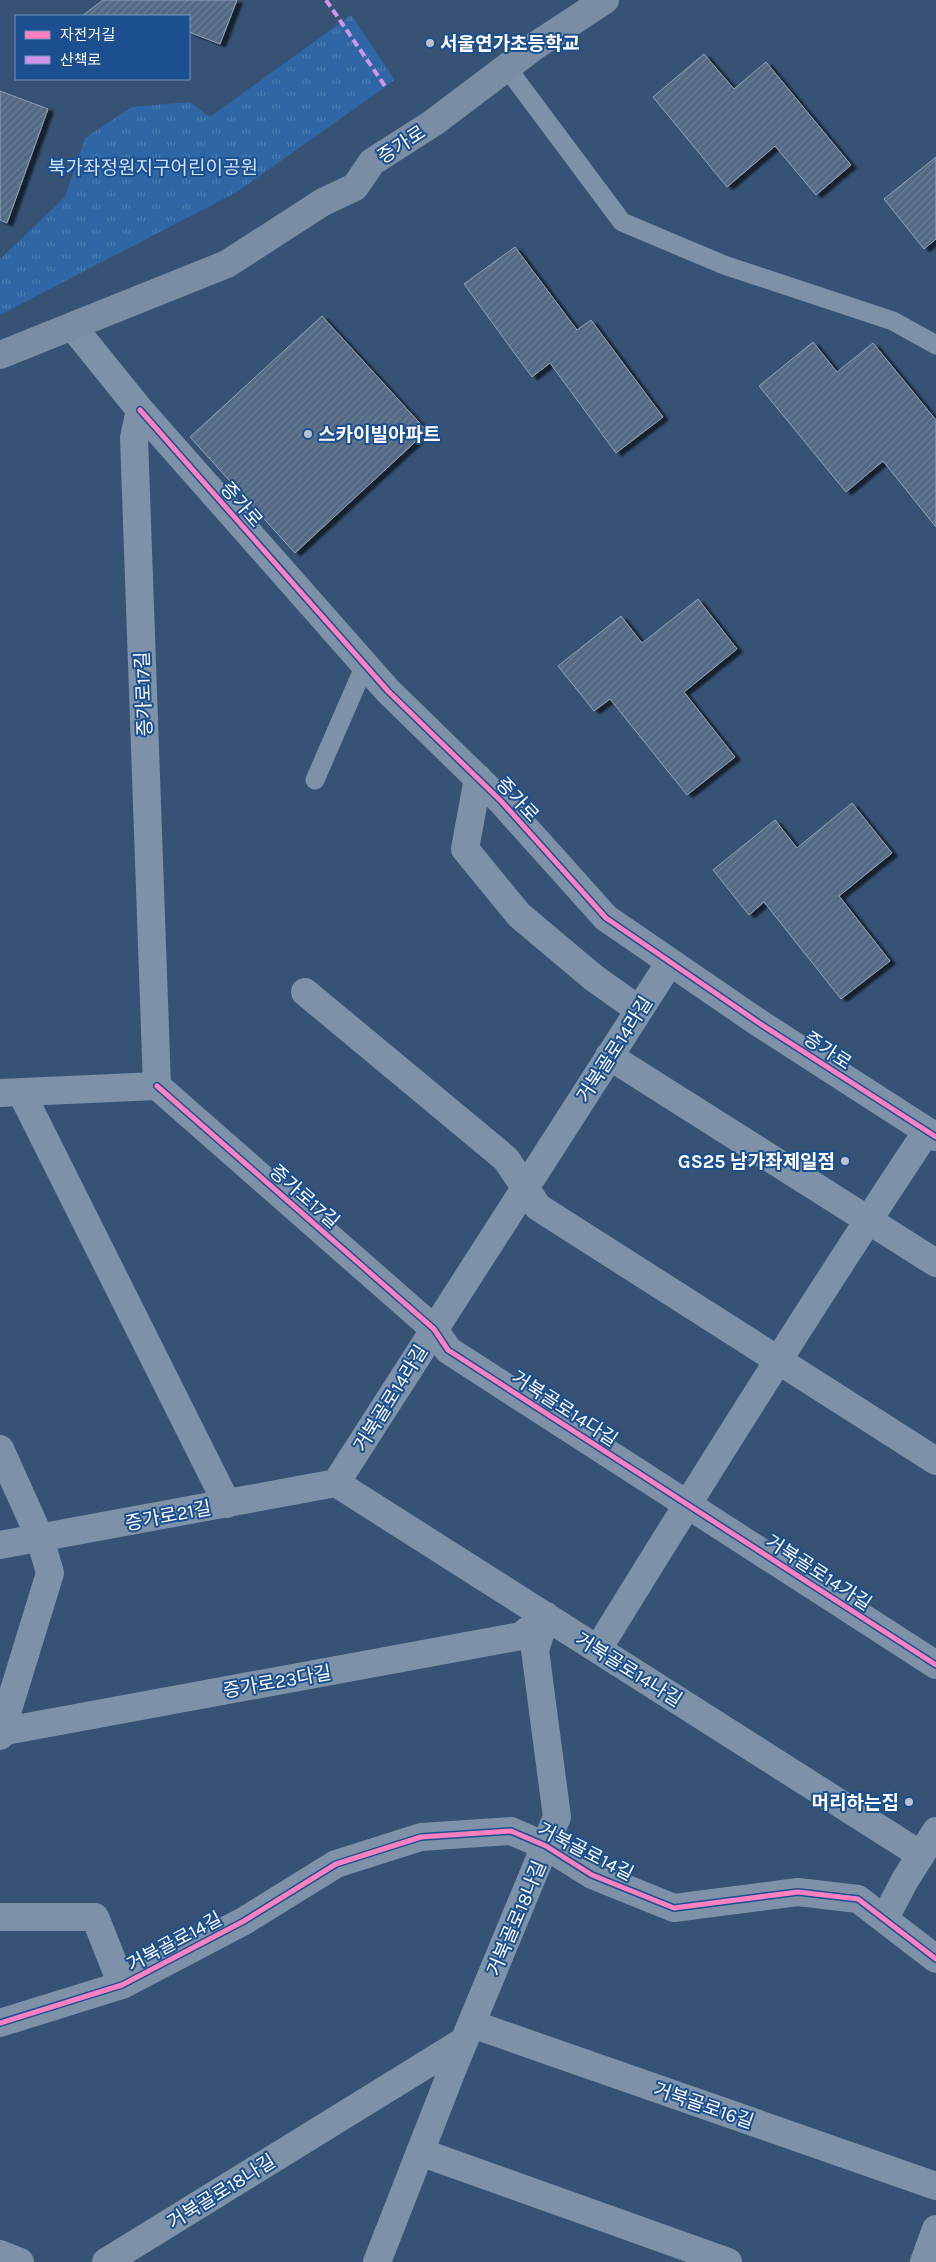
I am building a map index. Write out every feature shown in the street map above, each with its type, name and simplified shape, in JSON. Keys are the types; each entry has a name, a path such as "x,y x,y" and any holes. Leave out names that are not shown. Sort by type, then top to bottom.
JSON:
{"main road":[{"name":"증가로","path":"0,355 227,264 324,202 355,188 372,162 433,123 535,46 604,0"}],"street":[{"path":"73,327 140,410"},
{"name":"증가로","path":"140,410 388,691 502,802 606,918 759,1023 932,1134"},
{"name":"증가로17길","path":"140,410 134,438 157,1086 434,1329"},
{"name":"증가로","path":"478,778 465,850 519,915 594,978 639,1010"},
{"name":"거북골로14라길","path":"336,1483 670,962"},
{"path":"305,992 506,1159 538,1208 936,1461"},
{"path":"608,1056 936,1263"},
{"path":"157,1086 11,1093 227,1504"},
{"path":"598,1649 868,1220 932,1134"},
{"name":"거북골로14다길","path":"434,1329 448,1350 687,1505"},
{"path":"0,1449 40,1538"},
{"name":"증가로21길","path":"0,1545 336,1483"},
{"name":"거북골로14나길","path":"336,1483 921,1855"},
{"name":"거북골로14가길","path":"687,1505 936,1665"},
{"name":"증가로23다길","path":"40,1538 50,1573 0,1734 521,1636 546,1616"},
{"name":"거북골로18나길","path":"377,2262 468,2032 557,1817 535,1650 546,1616"},
{"name":"거북골로14길","path":"0,2023 122,1984 244,1921 336,1864 421,1837 511,1830 546,1846 592,1875 674,1908 798,1892 858,1899 936,1959"},
{"path":"885,1918 905,1880 936,1831"},
{"path":"0,1917 95,1917 122,1984"},
{"name":"거북골로18나길","path":"106,2262 468,2032"},
{"name":"거북골로16길","path":"468,2032 936,2186"},
{"path":"420,2152 728,2262"},
{"path":"924,2262 936,2229"},
{"path":"0,2254 20,2262"}],"lane":[{"path":"507,68 622,222 724,265 893,321 936,345"},
{"path":"316,780 365,665"}],"green space":[{"name":"북가좌정원지구어린이공원","path":"351,15 395,80 237,192 0,315 0,259 65,197 85,138 132,107 190,102 210,117"}],"building":[{"path":"103,0 237,0 220,44 190,32 190,15 83,15"},
{"path":"704,54 734,89 766,62 851,165 816,195 775,146 727,187 653,97"},
{"path":"0,91 48,109 7,223 0,220"},
{"path":"936,157 936,239 924,249 884,199"},
{"path":"515,247 577,330 591,320 663,417 616,453 550,363 532,377 464,284"},
{"name":"스카이빌아파트","path":"322,316 427,431 295,553 190,437"},
{"path":"813,342 837,372 873,343 936,420 936,527 883,461 846,492 759,386"},
{"path":"698,599 737,649 684,692 735,757 687,795 610,699 594,711 558,666 621,616 642,643"},
{"path":"852,803 892,853 839,896 890,961 841,999 764,902 749,915 713,870 775,820 797,848"}],"marked path":[{"path":"326,0 385,86"}],"cycle path":[{"path":"140,410 388,691 502,802 606,918 759,1023 936,1137"},
{"path":"157,1086 434,1329 448,1350 936,1665"},
{"path":"0,2023 122,1985 244,1921 336,1864 421,1837 511,1831 546,1846 592,1875 674,1908 798,1892 858,1899 936,1959"}],"place":[{"name":"서울연가초등학교","path":"430,43"},
{"name":"스카이빌아파트","path":"308,434"},
{"name":"GS25 남가좌제일점","path":"845,1161"},
{"name":"머리하는집","path":"909,1802"}]}
